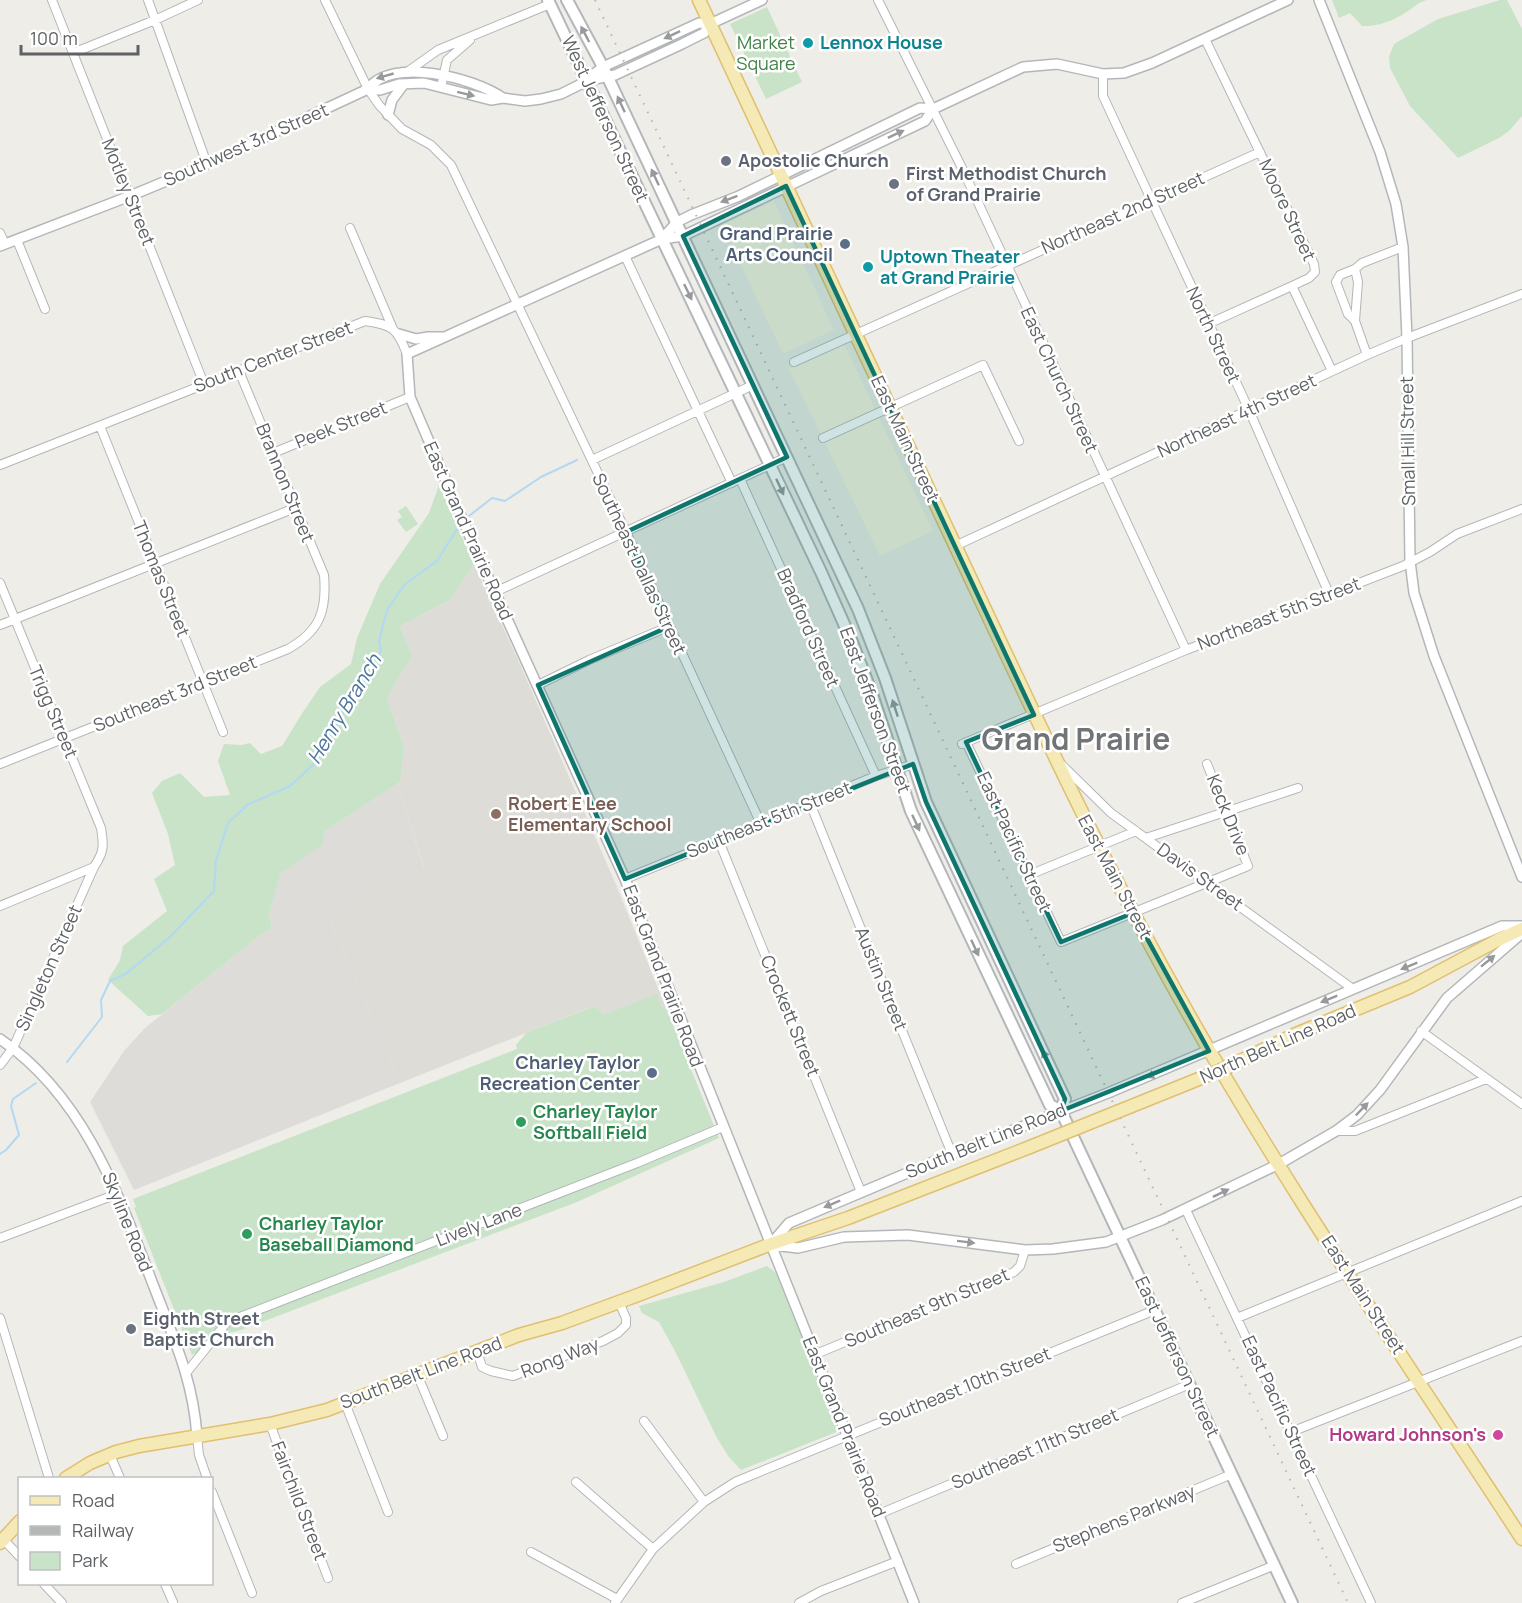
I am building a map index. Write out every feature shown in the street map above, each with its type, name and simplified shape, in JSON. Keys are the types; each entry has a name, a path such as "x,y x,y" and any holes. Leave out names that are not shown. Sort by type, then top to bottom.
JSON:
{"main road":[{"name":"West Jefferson Street","path":"567,0 606,72 683,236"},
{"name":"East Main Street","path":"699,0 1034,715 1133,913 1209,1051 1279,1164 1522,1539"},
{"name":"West Jefferson Street","path":"549,2 662,239"},
{"name":"East Jefferson Street","path":"683,236 864,623 885,678 926,802 1065,1099 1061,1111"},
{"name":"East Jefferson Street","path":"662,239 846,628 871,691 911,811 1050,1106 1061,1111 1292,1603"},
{"path":"793,513 810,505"},
{"path":"820,570 836,562"},
{"path":"846,628 864,623"},
{"path":"950,895 965,889"},
{"name":"North Belt Line Road","path":"1030,1146 1226,1068 1296,1034 1410,987 1522,929"},
{"name":"South Belt Line Road","path":"69,1477 90,1463 154,1442 270,1424 327,1410 519,1335 561,1323 838,1221 1030,1146"},
{"path":"2,1541 18,1523"}],"street":[{"name":"Motley Street","path":"52,0 204,384"},
{"path":"148,0 207,164"},
{"path":"73,53 198,0"},
{"name":"Southeast Dallas Street","path":"325,0 368,89 402,129 431,145 451,165 626,532 760,824"},
{"path":"368,89 380,90 404,84 424,83 491,100 541,99 561,94 699,23 710,24 762,0"},
{"name":"East Church Street","path":"879,0 933,109 1185,650"},
{"path":"350,228 407,354 662,239 683,236 920,108 933,109 1023,67 1057,64 1103,74 1124,73 1205,39 1288,0"},
{"name":"Small Hill Street","path":"1319,0 1380,152 1396,204 1403,247 1407,338 1410,561 1419,610 1434,656 1522,877"},
{"name":"Southwest 3rd Street","path":"2,245 207,164 368,89 374,80 407,72 438,50 549,2"},
{"name":"Southwest 3rd Street","path":"447,60 483,31"},
{"name":"Moore Street","path":"1205,39 1314,264 1315,272 1309,278 1292,286 1332,371"},
{"path":"438,50 447,60 441,87"},
{"path":"407,72 444,76 493,91 503,98"},
{"name":"North Street","path":"1103,74 1103,96 1249,410 1330,596"},
{"path":"388,115 392,100 404,84"},
{"name":"Northeast 2nd Street","path":"794,362 1260,152"},
{"path":"662,239 677,222 705,209 784,180"},
{"path":"0,233 2,245"},
{"path":"17,240 45,309"},
{"path":"1355,321 1348,314 1335,282 1340,275 1355,269 1362,263 1403,247"},
{"path":"625,256 732,483"},
{"path":"1355,269 1358,282 1355,321 1367,355"},
{"path":"1208,324 1292,286"},
{"name":"Northeast 4th Street","path":"955,546 1367,355 1522,294"},
{"name":"South Center Street","path":"0,465 365,321 384,324 396,331"},
{"path":"396,331 416,339 445,337"},
{"name":"East Grand Prairie Road","path":"407,354 410,397 495,592 625,879 914,1603"},
{"path":"823,438 983,365 1019,441"},
{"name":"Brannon Street","path":"239,371 324,575 326,597"},
{"path":"592,460 753,385"},
{"name":"Peek Street","path":"273,453 410,397"},
{"name":"Thomas Street","path":"100,426 223,732"},
{"path":"495,592 787,457"},
{"name":"Bradford Street","path":"740,479 876,776"},
{"path":"0,625 295,508"},
{"name":"Northeast 5th Street","path":"1034,715 1185,650 1330,596 1430,552 1457,534 1522,509"},
{"name":"Trigg Street","path":"0,583 65,738 101,828 104,842"},
{"name":"Southeast 3rd Street","path":"0,764 288,649 303,640 315,627 326,597"},
{"path":"538,685 589,660 668,627"},
{"name":"East Pacific Street","path":"1034,715 964,743 1061,942 1133,913"},
{"name":"Davis Street","path":"1054,756 1111,813 1353,988"},
{"name":"Southeast 5th Street","path":"625,879 876,776 914,764"},
{"name":"Keck Drive","path":"1207,764 1248,866 1208,883"},
{"path":"1146,838 1298,788"},
{"name":"Austin Street","path":"810,803 952,1154"},
{"path":"1029,875 1136,831"},
{"name":"Crockett Street","path":"719,841 861,1192"},
{"name":"Singleton Street","path":"0,1065 13,1048 94,867 103,854 104,842"},
{"path":"0,906 94,867"},
{"path":"1133,913 1208,883"},
{"name":"North Belt Line Road","path":"1209,1051 1502,926 1522,929"},
{"name":"Southeast 9th Street","path":"771,1244 798,1248 844,1237 908,1235 1024,1250 1053,1249 1106,1242 1168,1218 1279,1164 1336,1131 1357,1115 1380,1090 1447,998 1522,929"},
{"path":"1421,1032 1522,1104"},
{"name":"Skyline Road","path":"0,1039 13,1048 72,1110 99,1154 187,1372 195,1408 197,1436"},
{"name":"South Belt Line Road","path":"771,1244 789,1223 952,1154 1209,1051"},
{"path":"1336,1131 1355,1131 1486,1079"},
{"name":"Lively Lane","path":"187,1372 227,1322 627,1167 723,1126"},
{"path":"0,1238 117,1194"},
{"path":"1237,1318 1522,1202"},
{"name":"East Pacific Street","path":"1186,1210 1371,1603"},
{"name":"Southeast 9th Street","path":"816,1354 1014,1272 1020,1266 1024,1250"},
{"name":"Rong Way","path":"477,1351 482,1367 513,1376 618,1333 626,1325 626,1318 619,1302"},
{"name":"Southeast 10th Street","path":"616,1601 653,1549 704,1502 735,1482 1155,1310"},
{"path":"0,1318 49,1477"},
{"path":"1291,1432 1522,1341"},
{"path":"417,1374 443,1436"},
{"name":"Southeast 11th Street","path":"879,1514 1190,1384"},
{"path":"345,1403 388,1512"},
{"path":"644,1421 704,1502"},
{"name":"Fairchild Street","path":"270,1424 328,1578"},
{"path":"197,1436 199,1455 206,1477"},
{"path":"110,1455 119,1477"},
{"name":"Stephens Parkway","path":"1016,1564 1232,1474"},
{"path":"576,1482 653,1549"},
{"path":"213,1495 252,1593"},
{"path":"2,1541 18,1555"},
{"path":"531,1551 616,1601"},
{"path":"799,1603 821,1591 898,1562"},
{"path":"1182,1603 1275,1565"},
{"path":"45,1585 62,1603"},
{"path":"165,1585 173,1602"}],"highlighted area":[{"path":"786,186 1034,715 966,742 1061,942 1133,913 1209,1051 1061,1111 1065,1099 926,802 913,764 625,879 538,685 668,627 626,532 787,457 683,236"}],"shaded area":[{"path":"774,201 789,233 738,257 722,225"},
{"path":"790,235 834,330 783,354 738,259"},
{"path":"844,344 933,531 880,556 789,369"},
{"name":"Robert E Lee Elementary School","path":"474,564 617,887 666,1008 622,1023 607,1021 594,1006 400,1083 330,920 381,884 424,867 400,794 404,747 387,698 412,656 400,626 450,600"},
{"path":"400,782 400,794 424,868 381,884 330,920 400,1083 134,1190 90,1102 124,1051 145,1028 272,928 269,914 281,873 322,844 324,832"}],"green space":[{"path":"1332,0 1427,0 1390,21 1362,26 1350,13 1339,18"},
{"path":"1500,0 1507,0 1522,29 1522,116 1510,130 1499,138 1458,158 1410,106 1390,68 1389,57 1394,44 1438,19"},
{"name":"Market Square","path":"767,7 802,82 766,99 730,24"},
{"path":"439,485 474,564 450,600 400,626 412,656 387,698 404,747 400,782 324,832 323,844 281,873 269,914 272,928 162,1014 148,1016 108,980 120,960 123,946 167,911 154,879 175,865 168,834 152,793 162,781 180,773 204,797 230,795 218,761 224,744 250,743 261,754 282,746 320,687 351,664 357,638 380,584 429,513"},
{"path":"406,506 418,524 406,532 397,520 402,517 398,511"},
{"path":"657,994 663,1009 666,1008 719,1138 577,1202 241,1330 209,1338 201,1351 192,1355 134,1208 136,1207 133,1199 517,1049 516,1045 526,1033 595,1006 603,1015"},
{"path":"767,1266 776,1273 839,1431 741,1470 728,1456 716,1436 659,1322 642,1313 639,1306 724,1282"}],"waterway":[{"name":"Henry Branch","path":"469,516 492,498 505,501 541,477 577,460"},
{"name":"Henry Branch","path":"67,1062 102,1017 101,1000 110,981 127,973 169,938 214,891 216,860 228,823 247,805 290,786 314,764 381,651 379,641 387,610 404,585 437,561 457,529"},
{"name":"Henry Branch","path":"0,1154 19,1135 11,1106 13,1099 36,1083"}],"railway":[{"path":"595,0 1348,1603"}],"place":[{"name":"Lennox House","path":"808,43"},
{"name":"Apostolic Church","path":"726,161"},
{"name":"First Methodist Church of Grand Prairie","path":"894,184"},
{"name":"Grand Prairie Arts Council","path":"845,244"},
{"name":"Uptown Theater at Grand Prairie","path":"868,267"},
{"name":"Robert E Lee Elementary School","path":"496,814"},
{"name":"Charley Taylor Recreation Center","path":"652,1073"},
{"name":"Charley Taylor Softball Field","path":"521,1122"},
{"name":"Charley Taylor Baseball Diamond","path":"247,1234"},
{"name":"Eighth Street Baptist Church","path":"131,1329"},
{"name":"Howard Johnson's","path":"1498,1435"}],"district":[{"name":"Grand Prairie","path":"1076,740"}]}
